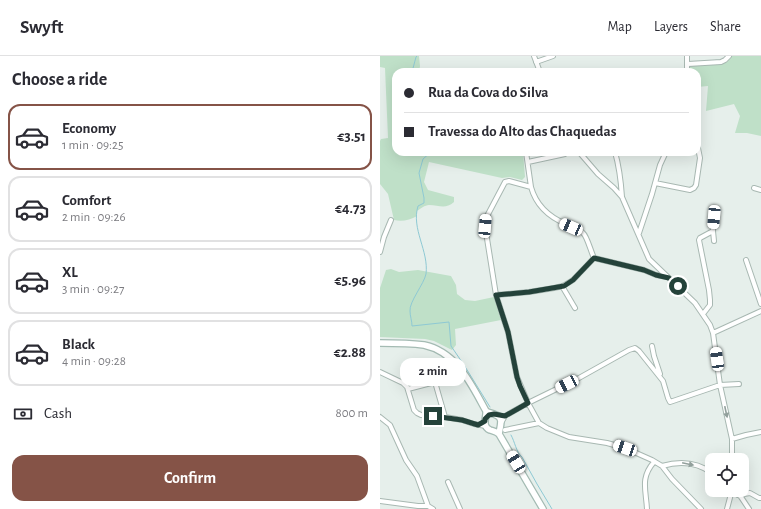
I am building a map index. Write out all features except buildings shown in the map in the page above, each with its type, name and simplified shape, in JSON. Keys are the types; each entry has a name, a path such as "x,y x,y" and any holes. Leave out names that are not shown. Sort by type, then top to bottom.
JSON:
{"main road":[{"path":"380,343 424,345 437,349 448,355 457,364 464,373 488,417 489,430 497,432 543,509"},
{"path":"488,417 500,418 501,424 497,432"}],"street":[{"path":"534,56 538,68"},
{"path":"536,62 553,56"},
{"path":"687,56 688,68"},
{"path":"688,64 720,62 730,56"},
{"path":"527,156 531,187 539,204 556,220 582,232 586,237 594,258"},
{"path":"528,162 556,156"},
{"path":"582,156 598,174 622,197 650,258 695,303 710,325 713,333 720,385 732,439 732,453"},
{"path":"616,156 622,184 622,197"},
{"path":"638,233 664,156"},
{"path":"655,182 690,190 694,188 696,185 700,156"},
{"path":"531,187 510,181 505,182 486,218 485,226 496,295 508,332 517,377 538,423 569,437 607,443 625,448 662,466 672,479 701,509"},
{"path":"754,188 761,190"},
{"path":"714,217 714,241"},
{"path":"380,252 391,220"},
{"path":"633,221 642,221"},
{"path":"703,314 710,305 710,300 699,240 713,231"},
{"path":"594,258 644,270 669,278"},
{"path":"496,295 529,292 562,286 573,280 594,258"},
{"path":"746,260 761,304"},
{"path":"562,286 575,308"},
{"path":"713,333 761,311"},
{"path":"652,346 660,377"},
{"path":"380,372 403,383 408,389 414,410 417,413 422,415 462,420 478,425 488,417 505,416 635,348 663,381 670,402 720,385 739,384"},
{"path":"431,367 445,417"},
{"path":"408,389 435,382"},
{"path":"501,424 505,416"},
{"path":"380,417 390,425 406,460 417,476 428,506"},
{"path":"505,430 538,423"},
{"path":"732,439 761,432"},
{"path":"647,509 645,483 646,475 654,462"},
{"path":"662,466 681,462 705,470"},
{"path":"448,482 460,509"},
{"path":"749,493 761,498"},
{"path":"727,509 731,497"},
{"path":"740,497 749,509"},
{"path":"380,501 428,506 433,509"}],"green space":[{"path":"380,56 419,56 420,68 392,68 392,156 523,156 525,177 522,180 510,177 502,178 429,162 424,182 428,190 454,197 454,202 448,206 427,205 417,211 417,216 409,220 394,220 388,194 380,184 380,141 381,139 388,138 385,68 380,67"},
{"path":"732,56 761,56 761,136 747,133 735,133 740,116 734,104 706,111 708,86 701,87 701,68 689,68 689,62 726,59"},
{"path":"391,269 399,272 418,270 451,276 456,285 457,294 465,300 475,301 494,297 501,320 455,329 456,345 452,350 434,341 425,339 380,337 380,288 386,270"}],"waterway":[{"path":"413,68 417,56"},
{"path":"426,156 423,159 419,173 424,203 418,206 416,215 418,232 425,257 426,274 423,283 410,307 412,326 449,322 451,346 490,407"},
{"path":"511,435 518,452 552,509"}],"route":[{"path":"433,416 462,420 478,425 485,421 485,419 491,414 505,416 528,403 517,377 508,332 496,295 529,292 564,286 573,280 594,258 644,270 669,278 678,286"}]}
